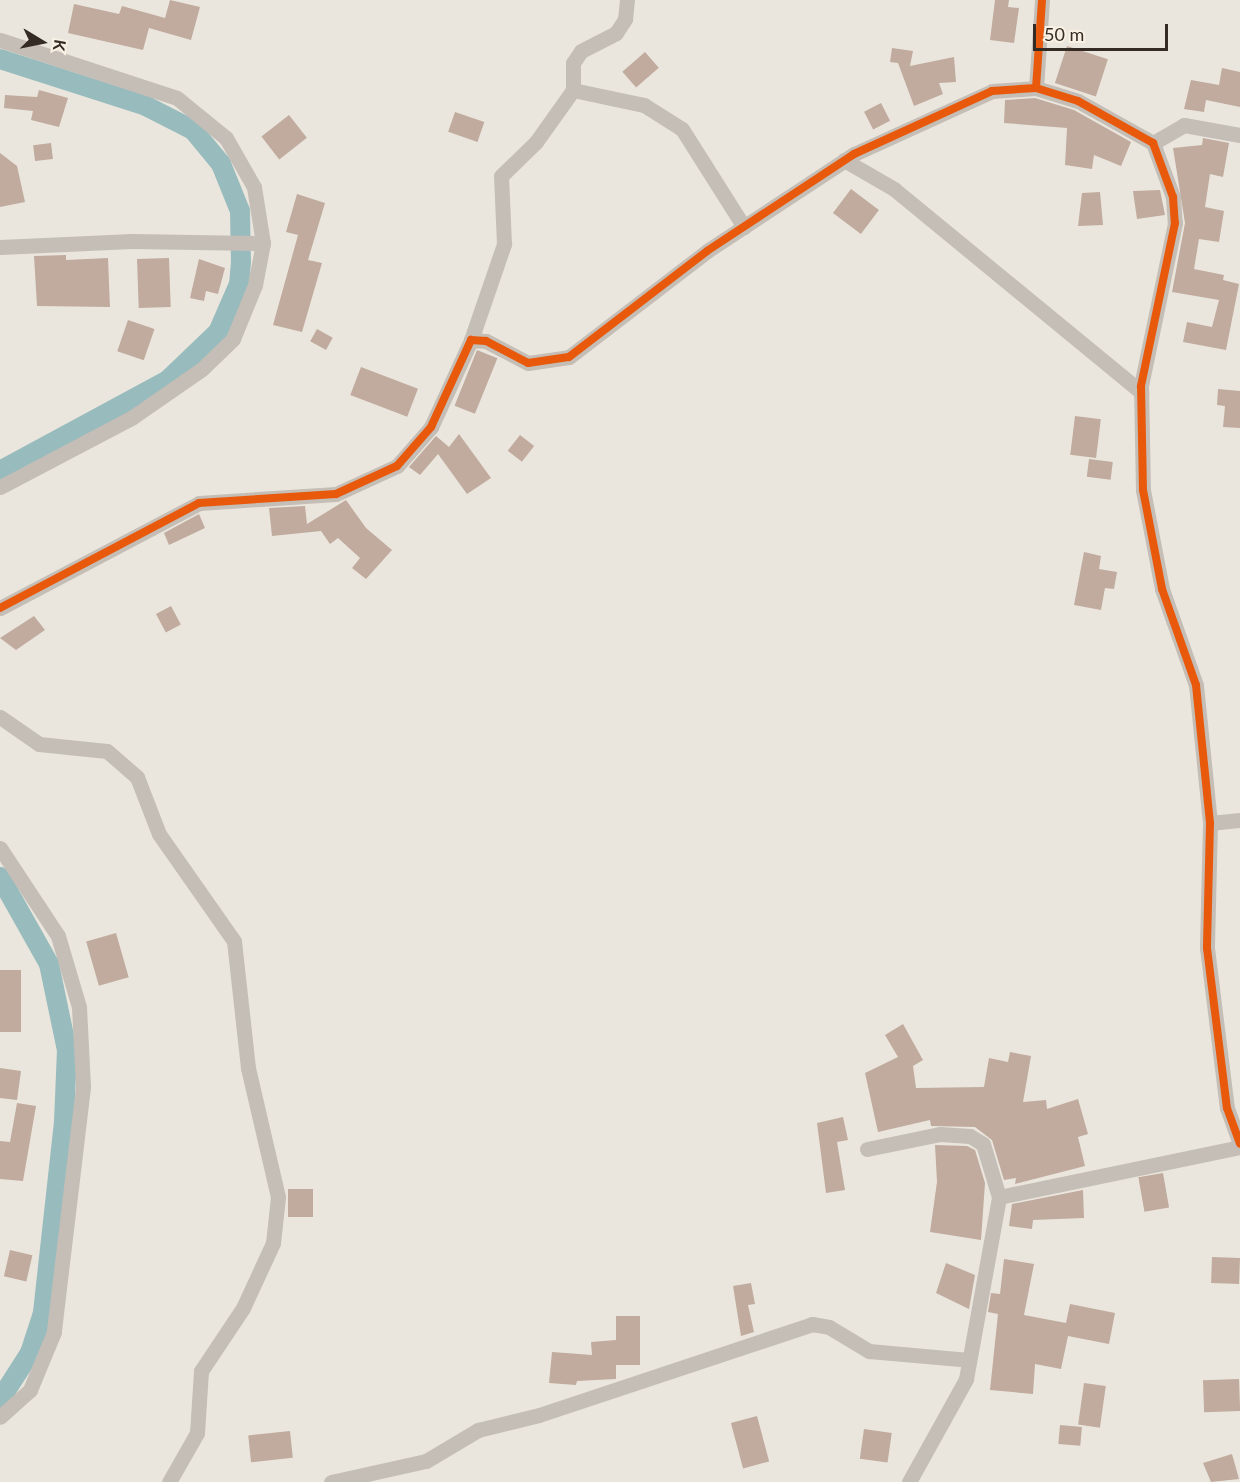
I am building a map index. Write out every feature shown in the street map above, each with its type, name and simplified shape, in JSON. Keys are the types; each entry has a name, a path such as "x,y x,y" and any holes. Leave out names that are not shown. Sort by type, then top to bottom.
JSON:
{"street":[{"path":"0,608 198,503 336,494 397,466 431,427 471,340 504,244 501,176 536,142 573,90 573,63 581,51 616,33 625,19 627,0"},
{"path":"1036,88 1042,0"},
{"path":"0,39 177,98 226,138 254,187 250,243 255,285 233,339 202,369 133,417 0,487"},
{"path":"471,340 486,341 528,363 569,357 744,227 844,160 992,91 1036,88 1078,101 1154,143 1167,170 1175,223 1141,392 1143,490 1162,589 1196,685 1210,824 1207,948 1227,1108 1240,1146 999,1197"},
{"path":"573,90 644,105 682,129 744,227"},
{"path":"1154,143 1184,125 1240,135"},
{"path":"844,160 894,189 1141,392"},
{"path":"0,247 132,240 250,243"},
{"path":"0,717 39,744 107,751 137,777 159,834 234,941 248,1068 278,1197 273,1243 243,1308 201,1371 197,1433 170,1482"},
{"path":"1210,824 1240,820"},
{"path":"0,848 58,936 79,1007 83,1086 54,1332 30,1390 0,1417"},
{"path":"867,1149 940,1134 970,1136 983,1144 999,1197 969,1360 952,1406 909,1482"},
{"path":"331,1482 426,1461 478,1430 539,1415 812,1323 829,1326 869,1351 969,1360"}],"building":[{"path":"170,0 200,7 191,40 149,28 143,50 68,33 74,4 119,14 122,6 165,18"},
{"path":"995,0 1009,0 1008,7 1019,8 1014,43 990,40"},
{"path":"1067,46 1108,59 1096,96 1055,83"},
{"path":"892,48 913,51 910,66 954,57 956,82 939,83 943,94 914,106 898,63 890,62"},
{"path":"645,52 659,68 636,88 622,72"},
{"path":"1222,68 1240,72 1240,107 1206,100 1204,112 1184,109 1191,80 1219,85"},
{"path":"39,90 68,98 59,127 31,120 33,111 4,108 5,95 37,97"},
{"path":"1035,98 1074,110 1131,142 1121,166 1094,155 1092,169 1065,165 1067,128 1004,123 1005,100"},
{"path":"881,103 890,121 873,129 864,112"},
{"path":"455,112 484,122 477,142 448,132"},
{"path":"289,115 307,138 279,159 261,137"},
{"path":"1203,138 1229,143 1223,177 1210,174 1205,207 1224,211 1219,242 1199,239 1194,269 1224,275 1223,280 1239,284 1226,350 1183,342 1187,322 1212,327 1219,300 1172,292 1185,223 1173,148 1202,145"},
{"path":"51,143 53,159 35,161 33,145"},
{"path":"0,153 17,166 25,202 0,207"},
{"path":"851,189 879,210 861,234 833,213"},
{"path":"1160,190 1165,215 1137,219 1133,191"},
{"path":"1100,192 1103,225 1078,226 1082,193"},
{"path":"297,194 325,203 308,260 322,263 302,332 273,325 298,235 286,232"},
{"path":"66,255 66,260 108,258 110,307 37,306 34,256"},
{"path":"169,258 171,307 139,308 137,259"},
{"path":"199,259 225,268 218,294 206,291 204,301 190,298"},
{"path":"128,320 154,329 144,360 117,351"},
{"path":"317,329 333,338 326,350 310,341"},
{"path":"477,350 497,358 475,414 455,406"},
{"path":"361,367 418,389 407,417 350,395"},
{"path":"1218,389 1240,391 1240,428 1223,427 1225,406 1217,405"},
{"path":"1075,416 1101,419 1096,458 1070,455"},
{"path":"459,434 491,478 467,494 438,454 420,475 409,467 436,436 449,447"},
{"path":"520,435 534,446 522,462 508,451"},
{"path":"1089,459 1113,462 1111,480 1087,477"},
{"path":"346,500 366,528 392,550 366,579 352,568 360,558 338,538 330,544 321,531 272,536 269,508 305,506 307,524"},
{"path":"199,514 205,528 169,545 164,533"},
{"path":"1084,552 1101,556 1099,569 1117,572 1114,589 1105,588 1101,610 1074,605"},
{"path":"171,606 181,625 166,633 156,614"},
{"path":"34,616 45,630 16,650 0,638"},
{"path":"116,933 129,977 99,986 86,942"},
{"path":"0,970 21,970 21,1032 0,1032"},
{"path":"903,1024 923,1060 913,1066 916,1088 984,1087 989,1058 1008,1062 1010,1052 1031,1056 1023,1102 1046,1100 1047,1109 1078,1099 1088,1134 1078,1137 1085,1166 1015,1184 1016,1178 1004,1180 992,1140 975,1127 931,1126 930,1120 878,1132 865,1073 898,1057 885,1035"},
{"path":"0,1068 21,1071 17,1100 0,1098"},
{"path":"17,1103 36,1106 23,1181 0,1179 0,1141 10,1142"},
{"path":"843,1117 848,1140 837,1142 845,1190 826,1193 817,1123"},
{"path":"935,1145 967,1146 975,1150 985,1183 981,1240 930,1232 937,1182"},
{"path":"1163,1173 1169,1207 1144,1212 1138,1177"},
{"path":"288,1189 313,1189 313,1217 288,1217"},
{"path":"1083,1190 1084,1218 1033,1220 1032,1229 1009,1226 1012,1204"},
{"path":"10,1250 32,1255 26,1281 4,1276"},
{"path":"1212,1257 1240,1258 1239,1284 1211,1283"},
{"path":"1004,1259 1034,1264 1024,1315 1066,1323 1070,1304 1115,1313 1109,1344 1068,1336 1061,1369 1035,1364 1033,1394 990,1390 998,1314 988,1312 991,1293 1000,1294"},
{"path":"946,1263 975,1275 969,1309 936,1293"},
{"path":"751,1283 755,1304 748,1305 754,1332 741,1336 733,1286"},
{"path":"616,1316 640,1316 640,1365 616,1365 616,1379 577,1381 576,1385 549,1383 552,1352 592,1355 591,1342 616,1340"},
{"path":"1239,1379 1240,1411 1204,1412 1203,1380"},
{"path":"1084,1383 1106,1386 1100,1428 1078,1425"},
{"path":"757,1416 769,1461 743,1468 731,1423"},
{"path":"1060,1425 1082,1427 1080,1446 1058,1444"},
{"path":"864,1429 892,1433 888,1463 860,1459"},
{"path":"290,1431 293,1458 251,1462 248,1435"},
{"path":"1232,1454 1239,1479 1211,1482 1203,1463"}],"waterway":[{"path":"0,59 146,106 193,130 221,164 240,211 241,262 239,284 218,332 168,380 0,471"},
{"path":"0,877 49,964 67,1050 64,1122 43,1313 30,1353 0,1400"}],"cycle path":[{"path":"0,608 199,503 336,494 397,466 431,427 471,340 486,341 528,363 569,357 707,251 854,154 992,91 1036,88 1042,0"},
{"path":"1036,88 1078,101 1153,143 1173,197 1175,223 1141,386 1143,490 1162,589 1196,685 1210,823 1207,948 1227,1108 1240,1144"}]}
